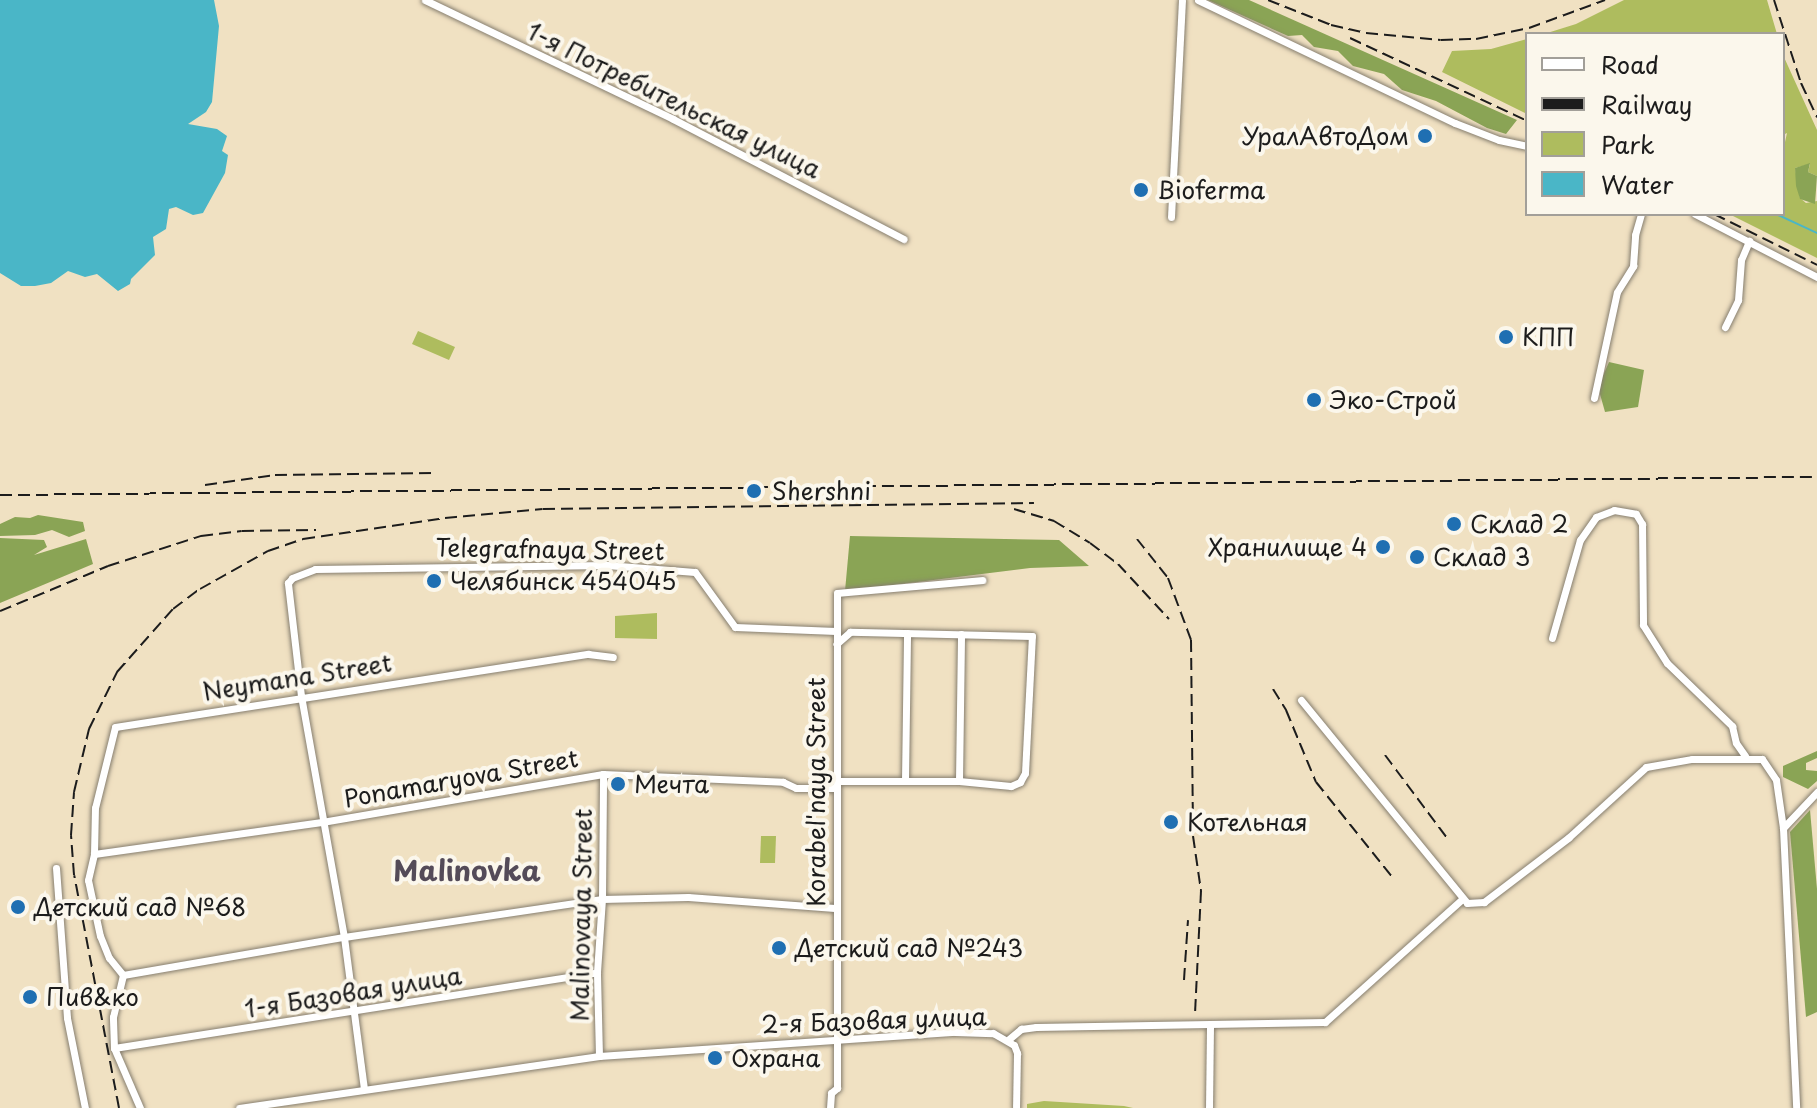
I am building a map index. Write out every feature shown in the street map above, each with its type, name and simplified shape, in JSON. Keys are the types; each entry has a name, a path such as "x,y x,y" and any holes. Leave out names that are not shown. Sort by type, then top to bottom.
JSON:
{"street":[{"name":"1-я Потребительская улица","path":"425,0 673,119 904,239"},
{"path":"1171,217 1182,0"},
{"path":"1198,0 1455,123 1499,140 1525,146"},
{"path":"1594,398 1617,292 1633,266 1635,235 1640,216"},
{"path":"1699,216 1817,277"},
{"path":"1725,327 1738,300 1741,260 1749,241"},
{"path":"1552,638 1580,540 1596,517 1614,510 1636,514 1642,524 1643,625 1667,663 1732,726 1736,743 1745,756"},
{"name":"Telegrafnaya Street","path":"301,696 288,583 298,573 315,569 607,565 695,572 735,627 836,631"},
{"name":"Korabel'naya Street","path":"830,1108 831,1093 837,1088 837,593 982,580"},
{"path":"836,644 850,632 961,634 959,781"},
{"path":"905,781 907,633"},
{"name":"Ponamaryova Street","path":"94,854 322,822 603,774 783,782 796,788 905,781 959,781 1011,786 1020,782 1025,773 1032,636 961,634"},
{"name":"Neymana Street","path":"94,854 95,808 115,727 588,654 613,657"},
{"path":"301,696 344,937 364,1089"},
{"path":"1301,700 1467,903 1484,902 1568,838 1646,767 1679,760 1745,756 1762,759 1773,772 1783,828 1796,1108"},
{"name":"Malinovaya Street","path":"599,1056 597,972 602,899 603,774"},
{"path":"1783,828 1817,792"},
{"path":"94,854 88,880 92,909 109,958 123,975"},
{"path":"56,868 67,1018 85,1108"},
{"path":"123,975 344,937 602,899 688,897 835,908"},
{"name":"2-я Базовая улица","path":"239,1108 599,1056 955,1032 993,1033 1009,1039 1021,1029 1036,1027 1325,1022 1462,899"},
{"name":"1-я Базовая улица","path":"114,1048 597,972"},
{"path":"123,975 113,1017 114,1048 140,1108"},
{"path":"1209,1108 1210,1024"},
{"path":"1009,1039 1017,1053 1016,1108"}],"green space":[{"path":"1208,0 1249,0 1517,120 1506,134 1487,128 1436,101 1402,90 1384,74 1353,66 1338,51 1314,47 1302,35 1288,36"},
{"path":"1624,0 1767,0 1776,32 1550,32 1576,24"},
{"path":"1525,40 1525,113 1442,72 1452,51 1491,49"},
{"path":"1785,59 1817,130 1817,176 1808,172 1810,164 1795,168 1800,198 1806,203 1817,201 1817,258 1733,216 1785,216"},
{"path":"1810,163 1808,172 1817,176 1815,204 1800,199 1796,186 1795,168"},
{"path":"418,331 455,347 449,360 412,344"},
{"path":"1609,362 1644,370 1638,407 1605,412 1598,387"},
{"path":"38,515 83,522 85,531 69,537 52,530 35,535 0,536 0,524 15,517"},
{"path":"850,536 1059,540 1089,566 1030,568 845,591"},
{"path":"0,538 44,540 47,547 34,555 86,539 93,564 0,603"},
{"path":"657,613 657,639 615,638 615,616"},
{"path":"1817,751 1817,758 1806,763 1806,770 1817,771 1817,781 1808,789 1783,777 1783,766"},
{"path":"1810,810 1817,889 1817,1012 1806,1017 1790,832"},
{"path":"761,836 776,836 775,863 760,863"},
{"path":"1044,1101 1133,1108 1027,1108 1027,1104"}],"water":[{"path":"0,0 214,0 219,26 212,102 206,112 188,124 217,129 227,136 222,151 228,155 225,173 203,213 193,215 176,207 169,209 166,229 153,237 155,255 131,279 130,284 118,291 97,274 85,277 68,271 51,283 21,286 0,273"}],"waterway":[{"path":"1780,216 1817,233"}],"railway":[{"path":"1268,0 1331,25 1366,33 1441,40 1476,39 1529,28 1605,0"},
{"path":"1774,0 1784,32"},
{"path":"1785,34 1801,83 1817,118"},
{"path":"1350,38 1525,120"},
{"path":"1718,216 1817,265"},
{"path":"205,485 275,475 434,473"},
{"path":"0,495 1817,477"},
{"path":"119,1108 74,875 71,835 74,792 89,729 117,672 173,609 200,589 268,551 303,539 445,518 543,509 1034,503"},
{"path":"1014,509 1054,521 1090,543 1118,564 1169,619"},
{"path":"0,611 108,566 201,536 242,531 316,530"},
{"path":"1137,539 1168,578 1191,640 1193,836 1201,891 1195,1012"},
{"path":"1273,689 1286,710 1316,782 1393,878"},
{"path":"1385,755 1447,838"},
{"path":"1184,980 1188,920"}],"place":[{"name":"УралАвтоДом","path":"1425,136"},
{"name":"Bioferma","path":"1141,190"},
{"name":"КПП","path":"1506,337"},
{"name":"Эко-Строй","path":"1314,400"},
{"name":"Shershni","path":"754,491"},
{"name":"Склад 2","path":"1454,524"},
{"name":"Хранилище 4","path":"1383,547"},
{"name":"Склад 3","path":"1417,557"},
{"name":"Челябинск 454045","path":"434,581"},
{"name":"Мечта","path":"618,784"},
{"name":"Котельная","path":"1171,822"},
{"name":"Детский сад №68","path":"18,907"},
{"name":"Детский сад №243","path":"779,948"},
{"name":"Пив&ко","path":"30,997"},
{"name":"Охрана","path":"715,1058"}],"district":[{"name":"Malinovka","path":"467,870"}]}
